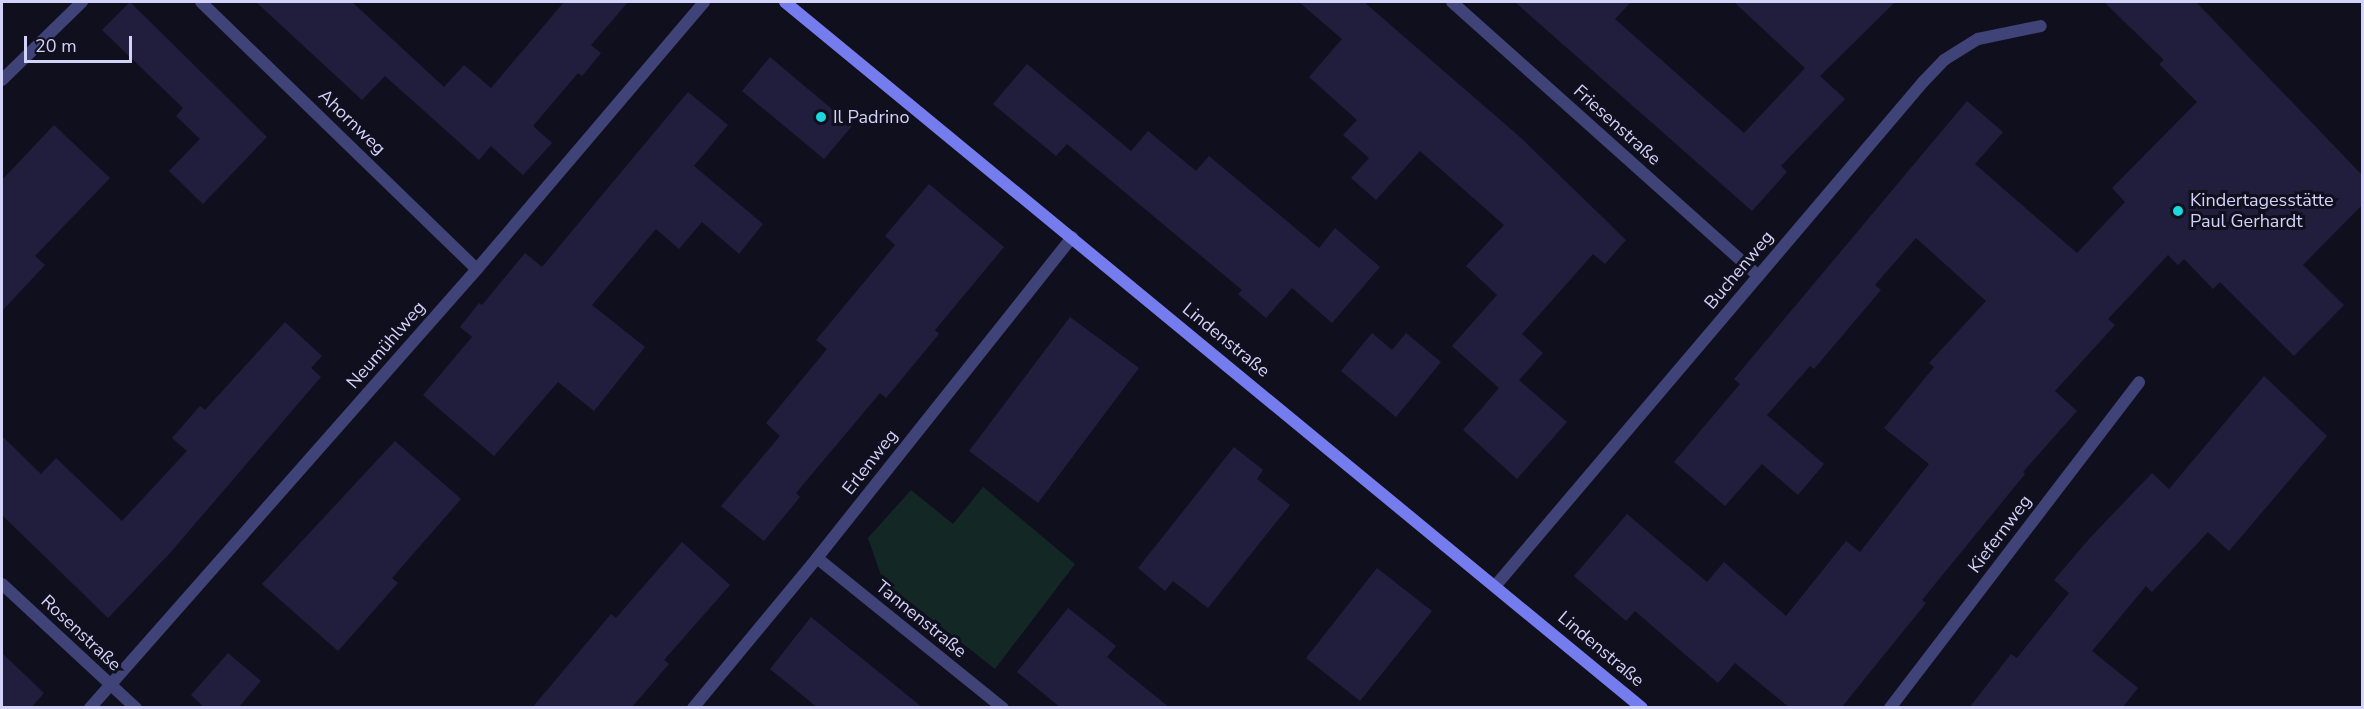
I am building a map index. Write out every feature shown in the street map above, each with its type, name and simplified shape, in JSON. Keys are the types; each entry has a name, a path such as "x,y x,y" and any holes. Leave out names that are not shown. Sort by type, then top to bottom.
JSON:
{"main road":[{"name":"Lindenstraße","path":"785,2 1496,585 1642,708"}],"street":[{"path":"2,81 82,2"},
{"name":"Ahornweg","path":"201,2 477,269"},
{"name":"Neumühlweg","path":"90,708 477,269 704,2"},
{"name":"Friesenstraße","path":"1452,2 1758,276"},
{"name":"Buchenweg","path":"1496,585 1944,60 1978,39 2041,26"},
{"name":"Erlenweg","path":"693,708 817,558 1072,237"},
{"name":"Kiefernweg","path":"1890,708 2139,382"},
{"name":"Tannenstraße","path":"817,558 1003,708"},
{"name":"Rosenstraße","path":"2,584 136,708"}],"green space":[{"path":"983,487 1075,564 995,669 883,581 868,538 911,490 953,524"}],"building":[{"path":"130,2 267,137 203,204 169,171 200,139 176,116 183,108 102,30"},
{"path":"256,2 352,2 444,87 464,65 491,88 564,2 628,2 591,45 601,53 582,76 578,73 533,126 552,143 523,175 491,146 479,160 385,76 362,100"},
{"path":"1299,2 1364,2 1521,138 1626,240 1605,264 1593,254 1522,334 1543,353 1519,380 1567,422 1517,479 1463,430 1499,388 1452,346 1497,295 1466,266 1504,225 1420,151 1376,200 1351,178 1369,158 1343,135 1357,120 1309,77 1342,39"},
{"path":"1515,2 1631,2 1615,19 1744,133 1805,68 1734,2 1895,2 1820,76 1845,99 1781,166 1787,172 1752,211"},
{"path":"2104,2 2196,2 2362,175 2362,205 2303,265 2344,305 2294,356 2220,282 2213,289 2184,259 2178,265 2168,255 2108,319 2115,325 2055,391 2077,411 2023,472 2025,474 1922,600 1926,603 1841,708 1790,708 1735,663 1718,683 1635,611 1626,621 1574,576 1627,514 1707,582 1724,562 1786,616 1846,541 1860,552 1929,464 1884,428 1934,367 1929,363 1986,301 1916,238 1875,285 1881,290 1814,369 1810,366 1767,415 1824,464 1798,495 1762,464 1725,506 1674,462 1740,384 1734,379 1967,101 2003,132 1975,164 2077,253 2125,202 2112,188 2197,102 2159,64 2164,60"},
{"path":"770,57 852,126 824,159 742,91"},
{"path":"1027,64 1131,151 1148,131 1196,171 1209,156 1319,248 1335,228 1380,267 1332,323 1292,288 1266,318 1238,294 1242,290 1067,144 1056,156 993,104"},
{"path":"688,92 728,125 694,166 763,224 739,254 702,222 679,249 656,229 592,305 645,347 594,411 558,382 494,456 423,395 472,337 460,327 479,303 482,305 525,253 542,267"},
{"path":"54,125 110,178 35,256 45,265 2,311 2,180"},
{"path":"929,184 1004,247 935,330 939,334 886,398 880,393 796,493 800,497 764,541 721,506 780,436 766,423 827,349 816,340 895,245 885,236"},
{"path":"1070,317 1139,368 1038,503 969,451"},
{"path":"285,322 322,356 311,368 321,377 170,553 108,618 2,515 2,436 41,474 56,458 122,521 187,451 172,438 200,406 205,410"},
{"path":"1372,333 1392,350 1406,333 1441,362 1396,417 1341,371"},
{"path":"2264,376 2327,436 2229,551 2208,532 2152,592 2146,586 2092,651 2138,688 2122,708 1969,708 2011,654 2017,658 2069,593 2054,580 2089,539 2152,473 2169,489"},
{"path":"395,441 461,499 392,578 398,583 338,651 262,584"},
{"path":"1234,447 1263,470 1257,479 1290,505 1208,608 1173,581 1165,591 1138,568"},
{"path":"682,542 730,585 664,660 669,664 631,708 532,708 611,614 616,618"},
{"path":"1377,568 1432,611 1360,701 1306,658"},
{"path":"1068,608 1116,646 1107,657 1170,708 1061,708 1017,672"},
{"path":"811,617 923,708 818,708 770,669"},
{"path":"2,653 44,693 31,708 2,708"},
{"path":"228,653 261,681 238,708 205,708 191,695"}],"place":[{"name":"Il Padrino","path":"821,117"},
{"name":"Kindertagesstätte Paul Gerhardt","path":"2178,211"}]}
